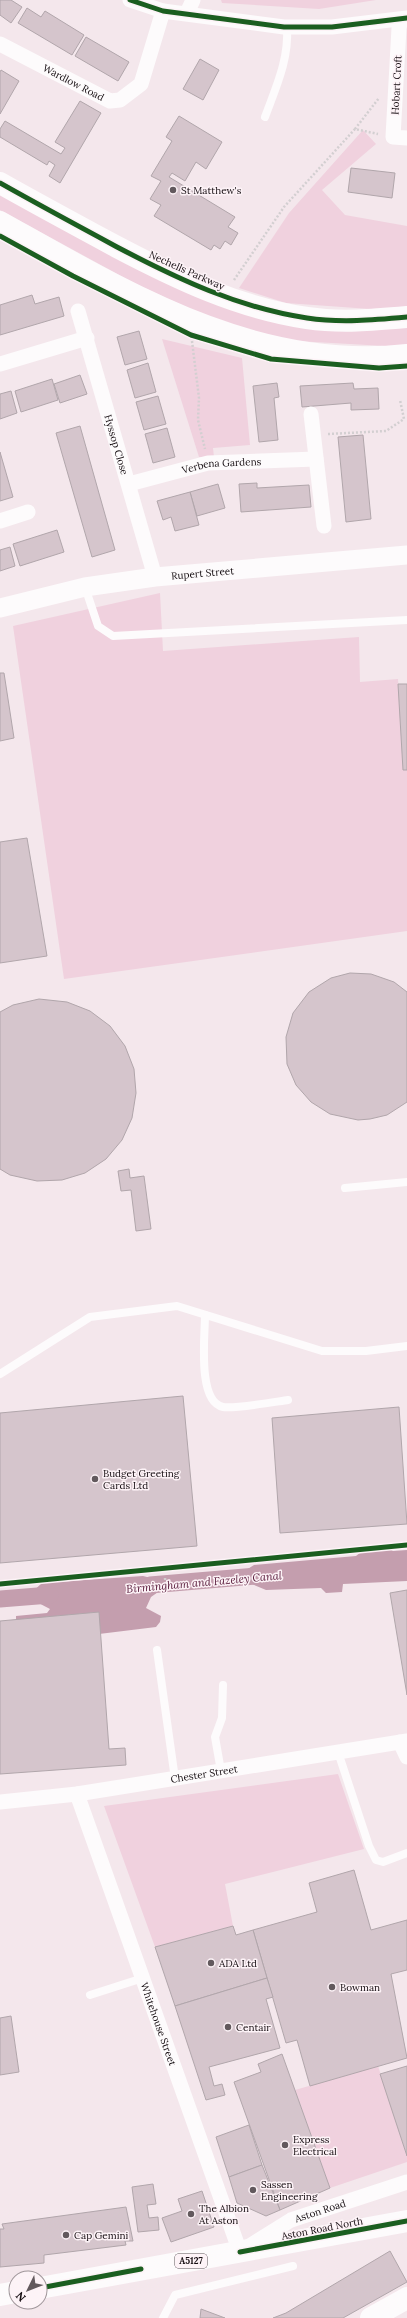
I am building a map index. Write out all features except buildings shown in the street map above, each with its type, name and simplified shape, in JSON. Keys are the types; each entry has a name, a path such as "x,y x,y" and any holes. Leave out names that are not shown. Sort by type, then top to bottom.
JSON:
{"main road":[{"name":"Nechells Parkway","path":"0,183 165,272 206,290 252,306 307,318 340,321 407,317"},
{"path":"0,222 169,312 254,343 294,352 325,356 407,355"},
{"name":"Aston Road North","path":"48,2287 407,2221"},
{"path":"371,2318 407,2298"}],"street":[{"path":"130,0 164,11 190,7 287,27 332,27 404,19"},
{"name":"Wardlow Road","path":"0,44 110,101 120,100 141,84 164,11"},
{"name":"Hobart Croft","path":"400,138 399,28 404,19"},
{"name":"Hyssop Close","path":"78,311 155,577"},
{"path":"0,364 87,338"},
{"path":"311,414 324,526"},
{"name":"Verbena Gardens","path":"129,484 208,463 316,459"},
{"path":"0,521 28,512"},
{"name":"Rupert Street","path":"0,608 85,587 155,577 407,555"},
{"path":"404,1742 407,1757"},
{"name":"Chester Street","path":"0,1802 77,1794 404,1742"},
{"name":"Whitehouse Street","path":"77,1794 240,2252"},
{"name":"Aston Road","path":"240,2252 291,2220 407,2182"}],"lane":[{"path":"265,117 285,61 288,44 287,27"},
{"path":"85,587 98,626 113,636 407,620"},
{"path":"345,1188 407,1182"},
{"path":"0,1374 90,1317 177,1306 322,1351 366,1351 407,1346"},
{"path":"205,1315 206,1387 211,1400 222,1407 288,1400"},
{"path":"158,1650 176,1778"},
{"path":"221,1771 215,1737 222,1718 223,1685"},
{"path":"338,1752 369,1846 376,1860 382,1862 407,1853"},
{"path":"90,1995 143,1978"},
{"path":"163,2318 175,2295 293,2266"}],"path":[{"path":"232,282 284,207 354,129 400,138"},
{"path":"198,337 191,335 199,398 198,420 208,463"},
{"path":"313,434 386,431 404,419 400,400"},
{"path":"165,1578 166,1590"}],"shaded area":[{"path":"221,0 376,0 319,9 222,3"},
{"path":"363,130 376,144 322,190 345,215 407,226 407,307 370,309 286,303 239,288 289,213"},
{"path":"0,191 169,282 407,326 407,345 385,346 279,340 210,318 134,283 0,210"},
{"path":"162,339 242,358 250,445 213,448 214,457 199,457"},
{"path":"160,593 163,651 359,637 360,682 398,679 403,770 407,770 407,931 64,979 13,626"},
{"path":"388,1548 393,1551 407,1550 407,1581 343,1584 342,1592 326,1593 321,1588 266,1590 235,1577 254,1565 356,1556 361,1552"},
{"path":"143,1576 171,1583 151,1597 146,1608 161,1616 160,1622 156,1627 99,1634 16,1622 16,1616 47,1613 50,1609 27,1597 42,1583"},
{"path":"338,1774 364,1849 225,1884 233,1926 155,1947 104,1806"},
{"path":"378,2066 407,2156 407,2162 330,2188 295,2090"}],"waterway":[{"name":"Birmingham and Fazeley Canal","path":"150,1585 257,1576"},
{"name":"Birmingham and Fazeley Canal","path":"0,1599 50,1595"}],"cycle path":[{"path":"130,0 163,11 284,27 332,27 407,18"},
{"path":"0,183 140,259 186,281 233,300 282,313 319,320 357,320 407,317"},
{"path":"0,236 73,276 191,335 271,359 379,368 407,366"},
{"path":"0,1584 407,1545"},
{"path":"240,2252 407,2221"},
{"path":"48,2286 141,2269"}],"place":[{"name":"St Matthew's","path":"173,190"},
{"name":"Budget Greeting Cards Ltd","path":"95,1479"},
{"name":"ADA Ltd","path":"211,1963"},
{"name":"Bowman","path":"332,1987"},
{"name":"Centair","path":"228,2027"},
{"name":"Express Electrical","path":"285,2145"},
{"name":"Sassen Engineering","path":"253,2190"},
{"name":"The Albion At Aston","path":"191,2214"},
{"name":"Cap Gemini","path":"66,2235"}]}
